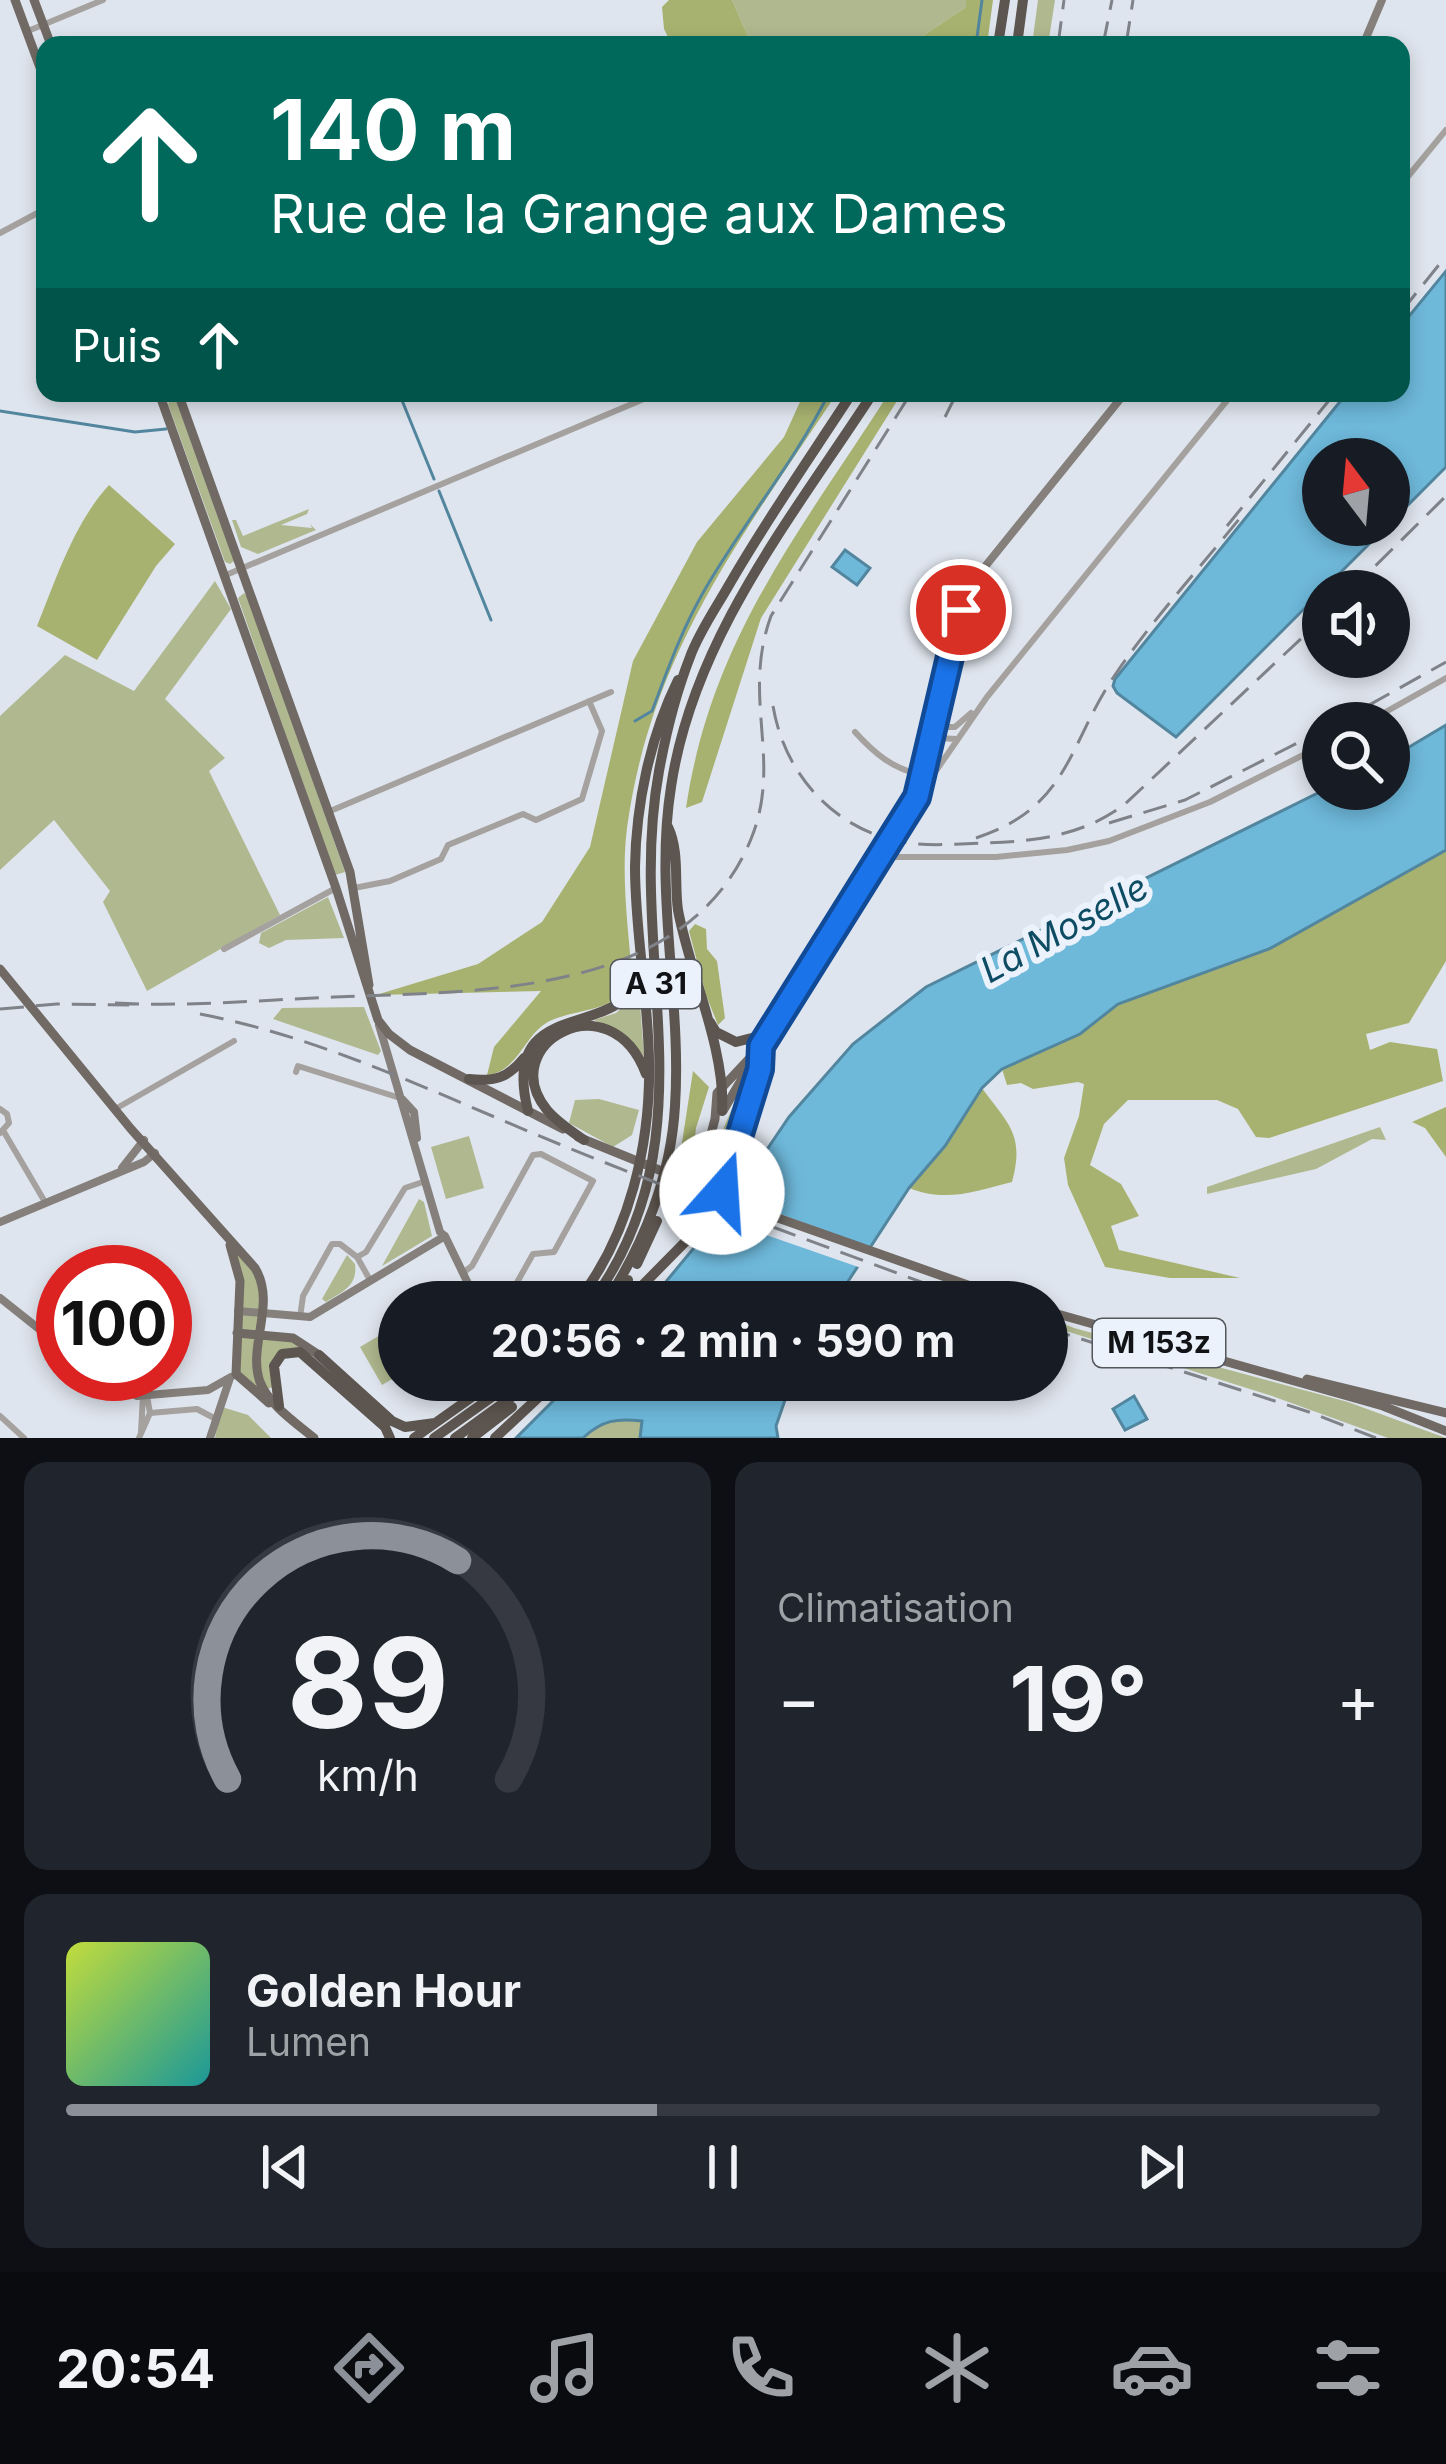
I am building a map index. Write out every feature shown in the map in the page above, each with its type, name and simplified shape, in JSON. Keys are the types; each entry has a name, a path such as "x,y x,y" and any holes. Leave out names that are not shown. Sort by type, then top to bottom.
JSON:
{"highway":[{"path":"999,36 1005,0"},
{"path":"1018,36 1023,0"},
{"name":"A 31","path":"604,1281 628,1240 657,1147 661,1060 651,834 663,749 690,656 745,556 846,402"},
{"name":"A 31","path":"618,1281 637,1249 669,1160 676,1066 665,890 666,824 683,729 719,637 867,402"},
{"path":"469,1079 497,1080 511,1073 550,1029 613,1008 631,993 638,971 635,862 642,799 665,710 690,656"},
{"path":"666,824 674,840 678,908 721,1086 718,1115"},
{"path":"591,1281 628,1206 643,1146 649,1058 637,924"},
{"path":"705,1013 716,1032 736,1042 769,1034"},
{"path":"584,1140 559,1122 538,1096 537,1060 552,1037 564,1029 590,1024 616,1033 637,1053 648,1092"},
{"path":"528,1111 523,1083 533,1046"},
{"path":"647,1281 689,1238 716,1198 736,1155 760,1069 761,1046"},
{"path":"627,1281 656,1224 669,1160"},
{"path":"279,1406 274,1366 282,1354 300,1352 385,1427 390,1438"},
{"path":"319,1355 392,1421 405,1427 435,1423"},
{"path":"414,1438 466,1401"},
{"path":"434,1438 486,1401"},
{"path":"455,1438 506,1401"},
{"path":"472,1438 519,1401"},
{"path":"495,1438 534,1401"}],"main road":[{"path":"16,0 36,56"},
{"path":"34,0 47,36"},
{"path":"162,402 383,1028 403,1045 584,1140 716,1198 949,1281"},
{"path":"181,402 355,890 373,1007"},
{"path":"0,969 262,1280 259,1378 293,1420"},
{"path":"721,1086 761,1046"},
{"path":"698,1187 718,1115 761,1046"},
{"path":"677,1180 704,1164"},
{"path":"228,1240 240,1280 232,1371 314,1438"},
{"name":"M 153z","path":"1068,1317 1383,1406 1446,1430"},
{"path":"237,1333 292,1338 319,1355"},
{"path":"1272,1374 1316,1380 1446,1414"}],"street":[{"path":"27,32 103,0"},
{"path":"1367,36 1382,0"},
{"path":"1410,174 1446,130"},
{"path":"0,233 36,214"},
{"path":"226,574 637,402"},
{"path":"917,797 971,584 1118,402"},
{"path":"761,1046 917,797 986,698 1226,402"},
{"path":"1403,702 1446,678"},
{"path":"328,812 611,692"},
{"path":"936,717 947,727 956,727 986,698"},
{"path":"224,949 337,893 407,874 441,859 448,845 523,814 536,820 582,799 602,731 589,701"},
{"path":"933,730 939,738 959,737"},
{"path":"855,732 880,758 922,775"},
{"path":"880,856 997,856 1109,841 1210,802 1302,756"},
{"path":"373,1007 440,1232 468,1281"},
{"path":"121,1112 234,1041"},
{"path":"296,1072 298,1066 400,1098"},
{"path":"0,1109 9,1118 2,1132 45,1202"},
{"path":"116,1172 144,1140"},
{"path":"0,1222 144,1162 155,1153"},
{"path":"464,1272 472,1266 533,1155 542,1154 593,1181 554,1252 533,1254 518,1281"},
{"path":"357,1257 370,1246 404,1188 426,1181"},
{"path":"238,1310 316,1315 446,1236"},
{"path":"301,1317 303,1296 332,1244 340,1244 357,1257 370,1280"},
{"path":"0,1298 36,1327"},
{"path":"192,1391 208,1390 232,1371"},
{"path":"210,1438 232,1371"},
{"path":"140,1437 144,1401"},
{"path":"140,1437 150,1413 147,1401"},
{"path":"150,1413 197,1408 214,1418"},
{"path":"0,1417 24,1438"}],"green space":[{"path":"669,0 732,0 748,36 668,36 662,7"},
{"path":"732,0 966,0 966,7 922,36 748,36"},
{"path":"966,0 993,0 988,36 922,36 966,7"},
{"path":"1038,0 1055,0 1049,36 1033,36"},
{"path":"177,402 234,561 230,564 225,562 168,404"},
{"path":"800,402 831,402 706,598 657,705 639,764 625,846 632,975 610,1003 552,1020 507,1066 487,1075 494,1047 541,991 376,995 478,964 542,922 590,847 633,661 697,542 784,437"},
{"path":"883,402 896,402 761,618 702,802 686,808 716,691 763,589"},
{"path":"109,485 175,544 97,660 37,626 76,534"},
{"path":"309,509 281,525 312,528 310,524 316,530 258,554 241,547 232,520 243,536"},
{"path":"215,581 231,609 165,699 225,758 209,771 280,915 147,991 103,902 110,891 54,820 0,870 0,716 65,655 134,691"},
{"path":"244,593 345,872 335,875 238,598"},
{"path":"1446,850 1446,961 1409,1023 1366,1034 1370,1050 1390,1042 1437,1049 1443,1081 1269,1138 1256,1137 1238,1109 1217,1100 1128,1100 1104,1124 1090,1165 1121,1184 1139,1216 1111,1226 1119,1250 1240,1278 1170,1278 1105,1267 1068,1185 1064,1158 1084,1084 1033,1089 1021,1083 1007,1085 1002,1069 1080,1034 1118,1004 1269,949"},
{"path":"328,897 344,938 286,940 269,948 259,943 261,933"},
{"path":"695,924 706,929 707,949 717,961 725,1018 718,1025 689,931"},
{"path":"639,991 644,1056 624,1034 594,1020 616,1013"},
{"path":"364,1007 381,1051 378,1055 273,1019 282,1008"},
{"path":"756,1066 732,1135 737,1139 720,1191 709,1179 717,1148"},
{"path":"693,1071 709,1087 696,1128 692,1162 681,1171 678,1169"},
{"path":"982,1088 1012,1130 1016,1166 1012,1182 948,1195 909,1188 945,1146"},
{"path":"599,1099 639,1110 632,1135 613,1147 569,1123 575,1100"},
{"path":"1446,1107 1446,1157 1425,1128 1412,1122"},
{"path":"1380,1127 1386,1140 1372,1139 1316,1169 1207,1194 1207,1187"},
{"path":"469,1136 484,1188 446,1199 431,1147"},
{"path":"419,1199 424,1202 432,1236 382,1266"},
{"path":"228,1240 262,1280 261,1334 307,1345 282,1355 273,1387 264,1390 261,1398 238,1377 240,1281"},
{"path":"347,1255 355,1264 354,1278 348,1288 326,1302 322,1299"},
{"path":"1068,1326 1348,1402 1446,1438 1388,1438 1068,1332"},
{"path":"378,1336 378,1378 360,1347"},
{"path":"222,1407 248,1415 271,1438 215,1438"},
{"path":"619,1418 643,1421 640,1438 583,1438 594,1427"}],"water":[{"path":"1446,271 1446,467 1410,503 1410,438 1310,438 1340,402 1410,402 1410,315"},
{"path":"1302,448 1302,546 1367,546 1343,570 1302,570 1302,611 1176,737 1117,693 1115,679"},
{"path":"845,550 870,568 857,585 832,567"},
{"name":"La Moselle","path":"1446,725 1446,850 1269,949 1118,1004 1080,1034 1002,1069 982,1088 945,1146 909,1188 848,1281 666,1281 728,1207 789,1117 853,1044 926,987 1302,801 1302,810 1410,810 1410,746"},
{"path":"1134,1396 1147,1419 1125,1430 1113,1409"},
{"path":"553,1401 785,1401 776,1426 778,1438 640,1438 642,1421 625,1420 603,1424 583,1438 516,1438"}],"pier":[{"path":"729,1195 877,1250 864,1269 758,1232 715,1214"}],"waterway":[{"path":"977,36 982,0"},
{"path":"403,402 434,479"},
{"path":"635,721 652,711 704,591 824,402"},
{"path":"0,411 135,432 166,429"},
{"path":"439,491 491,620"}],"railway":[{"path":"1059,36 1064,0"},
{"path":"1105,36 1112,0"},
{"path":"1127,36 1133,0"},
{"path":"1410,301 1446,256"},
{"path":"115,1003 225,1003 511,986 571,975 628,957 678,930 720,891 751,839 760,810 760,674 771,616 905,402"},
{"path":"945,417 952,402"},
{"path":"1227,526 1328,402"},
{"path":"1371,570 1446,496"},
{"path":"976,838 1007,825 1049,790 1117,672 1240,518"},
{"path":"773,706 800,774 832,810 852,823 874,834 919,844 1038,839 1091,824 1124,805 1302,638"},
{"path":"1375,702 1446,662"},
{"path":"1109,823 1185,800 1302,741"},
{"path":"0,1009 129,1005"},
{"path":"200,1014 337,1053 662,1185 919,1281"},
{"path":"1068,1335 1376,1438"}],"route":[{"path":"722,1192 760,1069 761,1046 917,797 961,610"}]}
